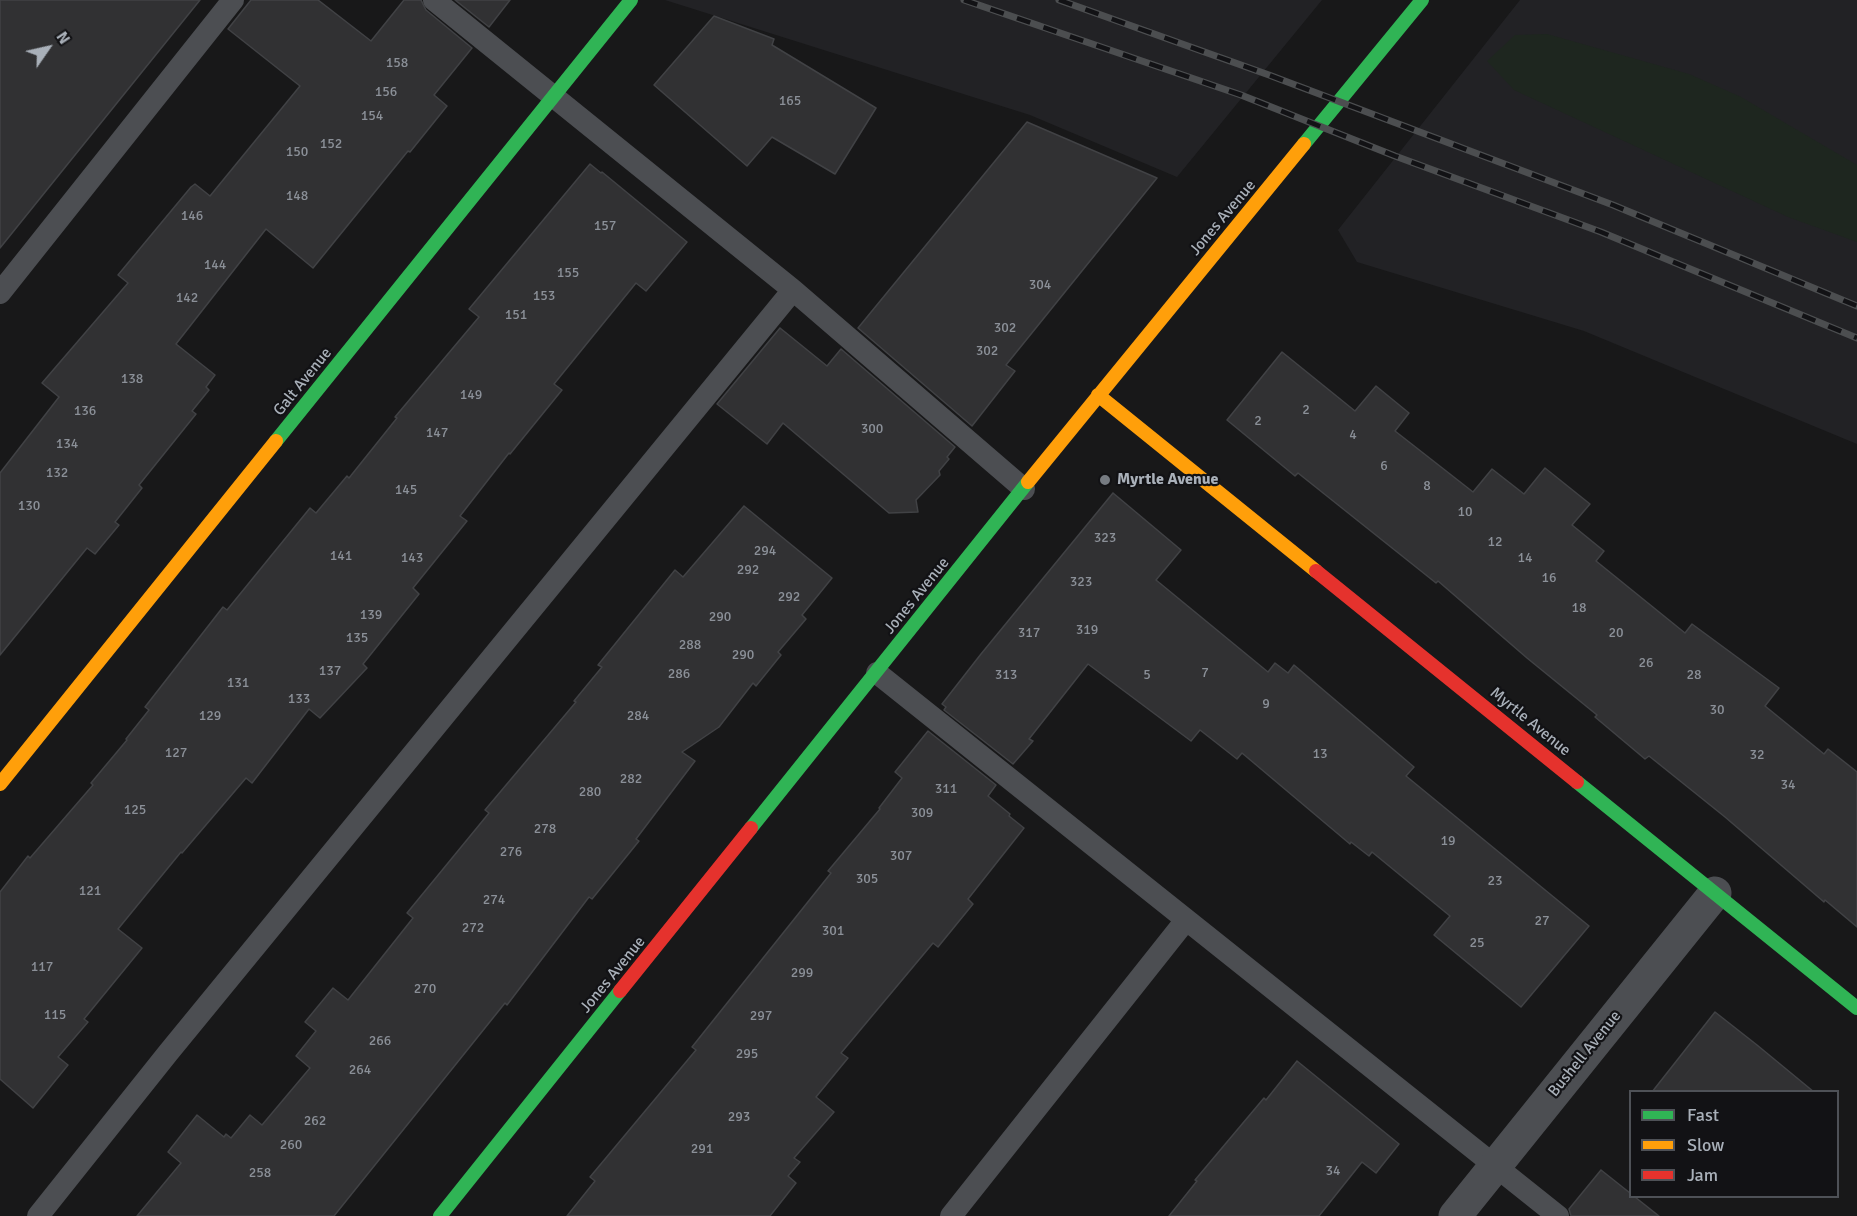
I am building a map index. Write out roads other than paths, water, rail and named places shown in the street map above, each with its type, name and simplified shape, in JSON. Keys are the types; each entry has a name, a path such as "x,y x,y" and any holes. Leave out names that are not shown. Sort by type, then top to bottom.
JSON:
{"street":[{"name":"Galt Avenue","path":"0,784 631,0"},
{"name":"Jones Avenue","path":"440,1216 1098,395 1422,0"},
{"name":"Myrtle Avenue","path":"1098,395 1857,1008"},
{"name":"Bushell Avenue","path":"1455,1216 1715,892"}],"lane":[{"path":"0,293 232,0"},
{"path":"434,0 793,290 1024,489"},
{"path":"38,1216 175,1044 793,290"},
{"path":"877,673 1557,1216"},
{"path":"951,1216 1186,920"}],"railway":[{"path":"964,0 1241,95 1395,156 1601,232 1857,338"},
{"path":"1059,0 1269,75 1613,205 1857,306"}],"place":[{"name":"Myrtle Avenue","path":"1105,480"}]}
